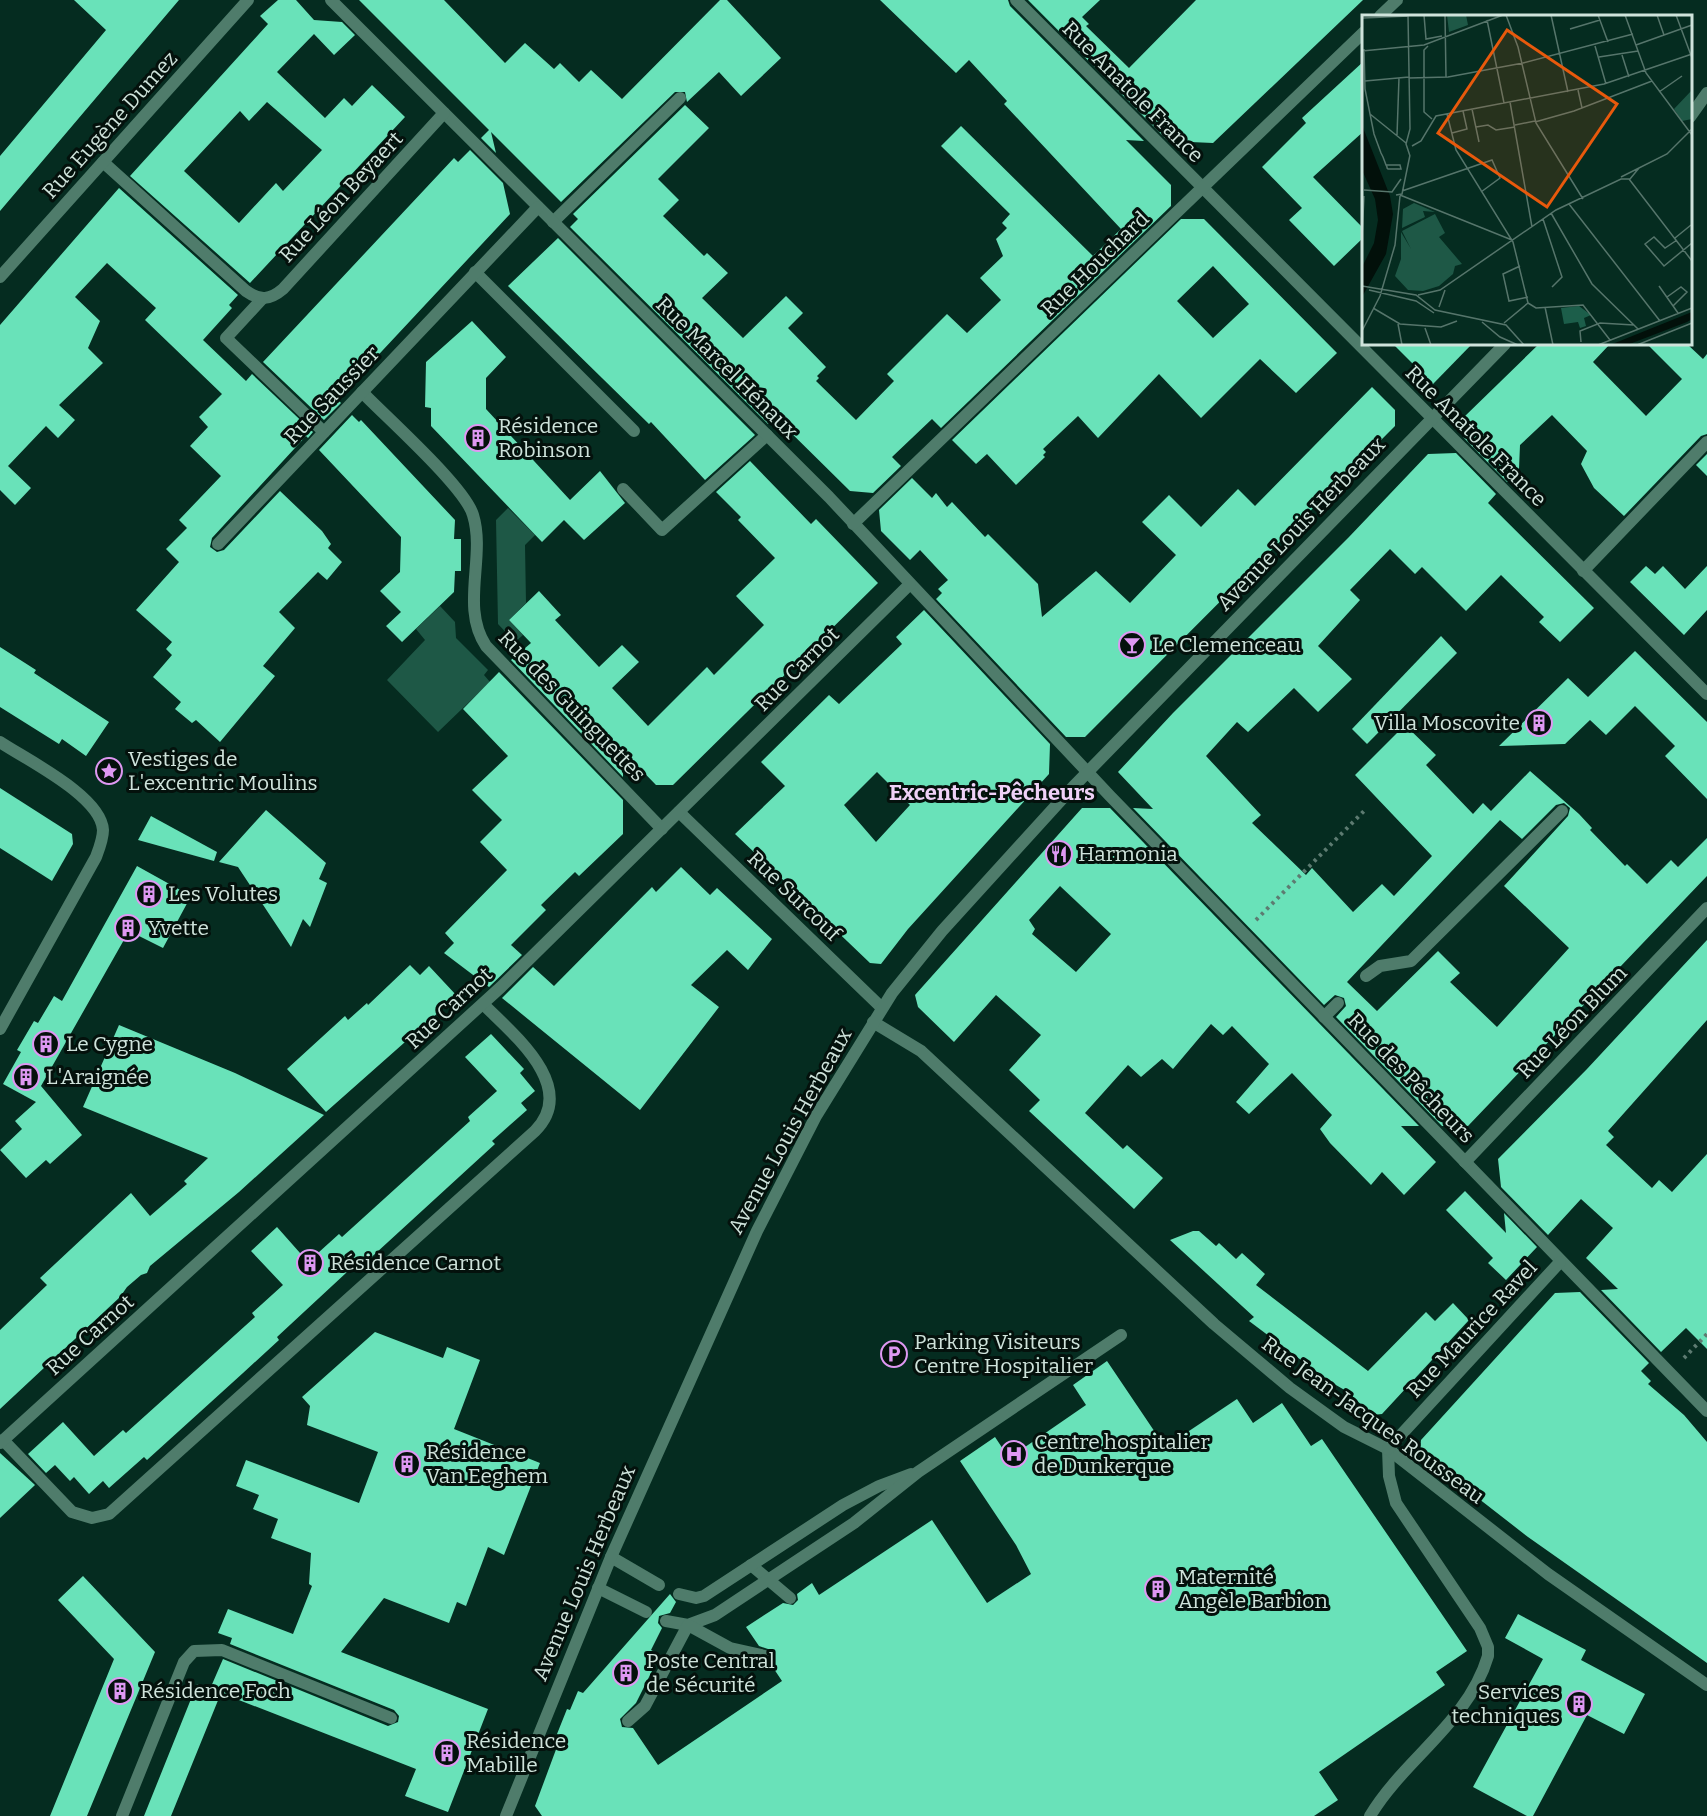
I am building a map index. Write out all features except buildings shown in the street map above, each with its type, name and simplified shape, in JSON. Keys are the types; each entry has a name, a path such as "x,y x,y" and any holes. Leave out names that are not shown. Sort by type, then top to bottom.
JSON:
{"street":[{"name":"Rue Eugène Dumez","path":"0,277 248,0"},
{"name":"Rue Marcel Hénaux","path":"331,0 767,435 1088,772"},
{"name":"Rue Anatole France","path":"1016,0 1430,420 1707,694"},
{"path":"1381,15 1397,0"},
{"name":"Rue Houchard","path":"853,524 1362,34"},
{"path":"1692,114 1707,93"},
{"path":"553,222 680,98"},
{"name":"Rue Léon Beyaert","path":"324,432 226,338 262,299 273,297 283,289 444,113"},
{"path":"103,162 246,291 262,299"},
{"name":"Rue Saussier","path":"218,544 538,207"},
{"path":"475,272 634,431"},
{"name":"Avenue Louis Herbeaux","path":"506,1816 597,1588 770,1204 816,1116 882,1008 942,931 1088,772 1504,345"},
{"name":"Rue des Guinguettes","path":"362,392 461,492 473,513 477,537 474,614 476,627 486,646 662,829"},
{"path":"623,489 662,530 767,435"},
{"path":"1583,571 1707,442"},
{"name":"Rue Carnot","path":"2,1442 483,1004 910,584"},
{"path":"0,742 79,794 93,808 102,823 102,839 96,857 0,1029"},
{"name":"Rue des Pêcheurs","path":"1088,772 1560,1262 1707,1411"},
{"path":"1366,976 1380,966 1411,961 1562,811"},
{"name":"Rue Surcouf","path":"679,812 882,1008"},
{"name":"Rue Léon Blum","path":"1465,1162 1707,908"},
{"path":"1324,1017 1338,1003"},
{"path":"2,1442 72,1512 92,1518 110,1514 400,1255 536,1131 549,1114 550,1093 542,1069 483,1004"},
{"name":"Rue Jean-Jacques Rousseau","path":"873,1022 921,1051 1214,1324 1290,1388 1344,1427 1388,1449 1548,1574 1707,1685"},
{"name":"Rue Maurice Ravel","path":"1388,1449 1560,1262"},
{"path":"628,1721 645,1706 688,1625 715,1615 872,1511 918,1472 1121,1335"},
{"path":"1370,1816 1389,1786 1449,1727 1488,1656 1488,1647 1480,1628 1396,1503 1389,1476 1388,1449"},
{"path":"679,1594 696,1598 704,1596 851,1500 918,1472"},
{"path":"611,1557 659,1585"},
{"path":"751,1565 770,1578 790,1598"},
{"path":"597,1588 646,1612"},
{"path":"666,1621 688,1625 730,1648 765,1656"},
{"path":"122,1816 184,1662 194,1651 222,1650 391,1718"}],"path":[{"path":"1243,933 1366,809"},
{"path":"1669,1374 1707,1334"}],"green space":[{"path":"508,508 535,535 525,545 526,603 509,620 523,635 515,642 498,624 496,520"},
{"path":"440,606 455,622 456,638 488,670 484,675 490,682 438,732 387,680 425,640 416,629"}],"place":[{"name":"Résidence Robinson","path":"478,438"},
{"name":"Le Clemenceau","path":"1132,645"},
{"name":"Villa Moscovite","path":"1539,723"},
{"name":"Vestiges de L'excentric Moulins","path":"109,771"},
{"name":"Harmonia","path":"1059,854"},
{"name":"Les Volutes","path":"149,894"},
{"name":"Yvette","path":"128,928"},
{"name":"Le Cygne","path":"46,1044"},
{"name":"L'Araignée","path":"26,1077"},
{"name":"Résidence Carnot","path":"310,1263"},
{"name":"Parking Visiteurs Centre Hospitalier","path":"894,1354"},
{"name":"Centre hospitalier de Dunkerque","path":"1014,1454"},
{"name":"Résidence Van Eeghem","path":"407,1464"},
{"name":"Maternité Angèle Barbion","path":"1158,1589"},
{"name":"Poste Central de Sécurité","path":"626,1673"},
{"name":"Résidence Foch","path":"120,1691"},
{"name":"Services techniques","path":"1579,1704"},
{"name":"Résidence Mabille","path":"447,1753"}],"district":[{"name":"Excentric-Pêcheurs","path":"992,792"}]}
